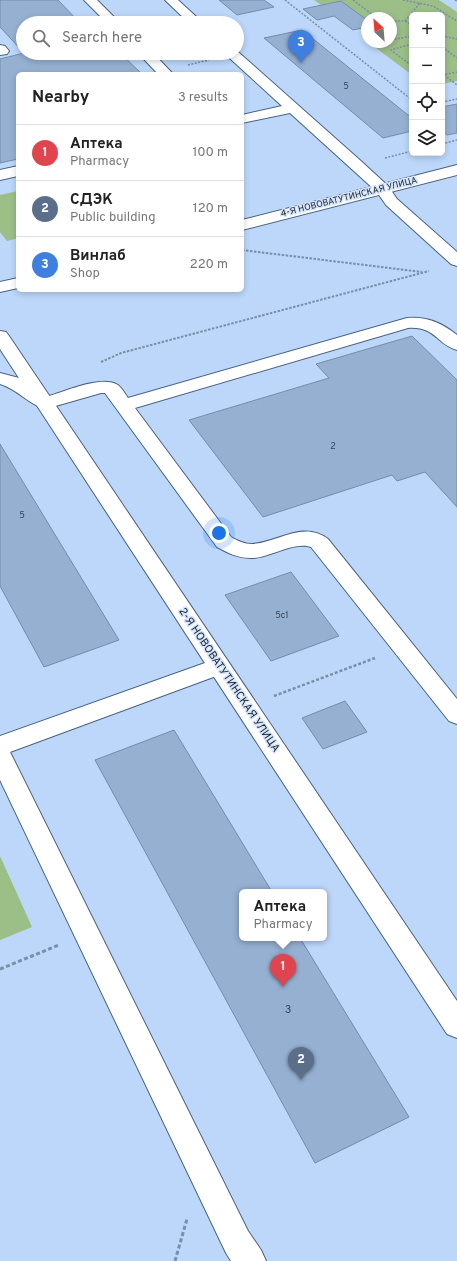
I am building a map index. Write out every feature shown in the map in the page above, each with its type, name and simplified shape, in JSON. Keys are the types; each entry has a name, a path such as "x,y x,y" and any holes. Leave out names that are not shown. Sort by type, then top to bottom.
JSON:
{"street":[{"path":"90,0 107,16"},
{"path":"171,0 189,16"},
{"path":"152,60 164,72"},
{"path":"239,60 383,189 391,202 457,261"},
{"path":"244,119 292,108"},
{"name":"4-Я НОВОВАТУТИНСКАЯ УЛИЦА","path":"244,224 457,170"},
{"path":"0,175 16,171"},
{"path":"440,246 457,242"},
{"path":"0,287 16,283"},
{"path":"125,405 407,323 428,324 441,330 457,345"},
{"name":"2-Я НОВОВАТУТИНСКАЯ УЛИЦА","path":"0,336 457,1025"},
{"path":"0,378 18,383 44,402 106,387 111,388 125,405 224,542 234,549 245,552 259,552 294,540 305,539 317,542 326,551 457,715"},
{"path":"0,746 219,666"},
{"path":"0,755 237,1242 250,1261"}],"path":[{"path":"285,0 409,98"},
{"path":"353,0 369,12"},
{"path":"403,0 437,8 457,21"},
{"path":"405,21 420,3"},
{"path":"397,21 405,21 409,23"},
{"path":"397,39 409,37"},
{"path":"445,37 457,39"},
{"path":"409,45 393,48 391,50 409,64"},
{"path":"443,48 457,58"},
{"path":"164,72 209,60"},
{"path":"445,75 457,72"},
{"path":"445,76 457,85"},
{"path":"445,101 457,98"},
{"path":"445,143 457,140"},
{"path":"244,250 431,272"},
{"path":"97,364 121,353 424,272"},
{"path":"246,706 403,648"},
{"path":"0,969 87,933"}],"green space":[{"path":"314,0 439,0 457,12 457,81 445,83 445,12 409,12 409,73 376,48 397,48 397,12 361,12 361,16 341,1 321,5"},
{"path":"16,191 16,239 7,241 0,232 0,195"},
{"path":"0,856 32,927 0,940"}],"building":[{"path":"0,0 58,0 73,16 16,16 16,44 0,27"},
{"path":"219,0 264,0 274,7 237,15"},
{"path":"341,1 361,16 361,28 353,30 334,16 317,20 303,9"},
{"path":"302,30 409,115 409,132 383,138 264,38"},
{"path":"16,55 16,60 127,60 140,72 16,72 16,159 0,163 0,59"},
{"path":"457,104 457,133 447,135 445,133 445,106"},
{"path":"412,336 457,380 457,507 425,472 397,481 392,475 263,517 189,420 329,378 316,364"},
{"path":"0,444 119,640 44,667 0,586"},
{"path":"291,572 339,636 271,661 225,595"},
{"path":"345,701 367,732 323,749 302,718"},
{"path":"174,730 270,889 239,889 239,941 302,941 409,1117 315,1163 95,760"}],"place":[{"name":"Винлаб","path":"301,63"},
{"name":"Аптека","path":"283,987"},
{"name":"СДЭК","path":"301,1080"}]}
